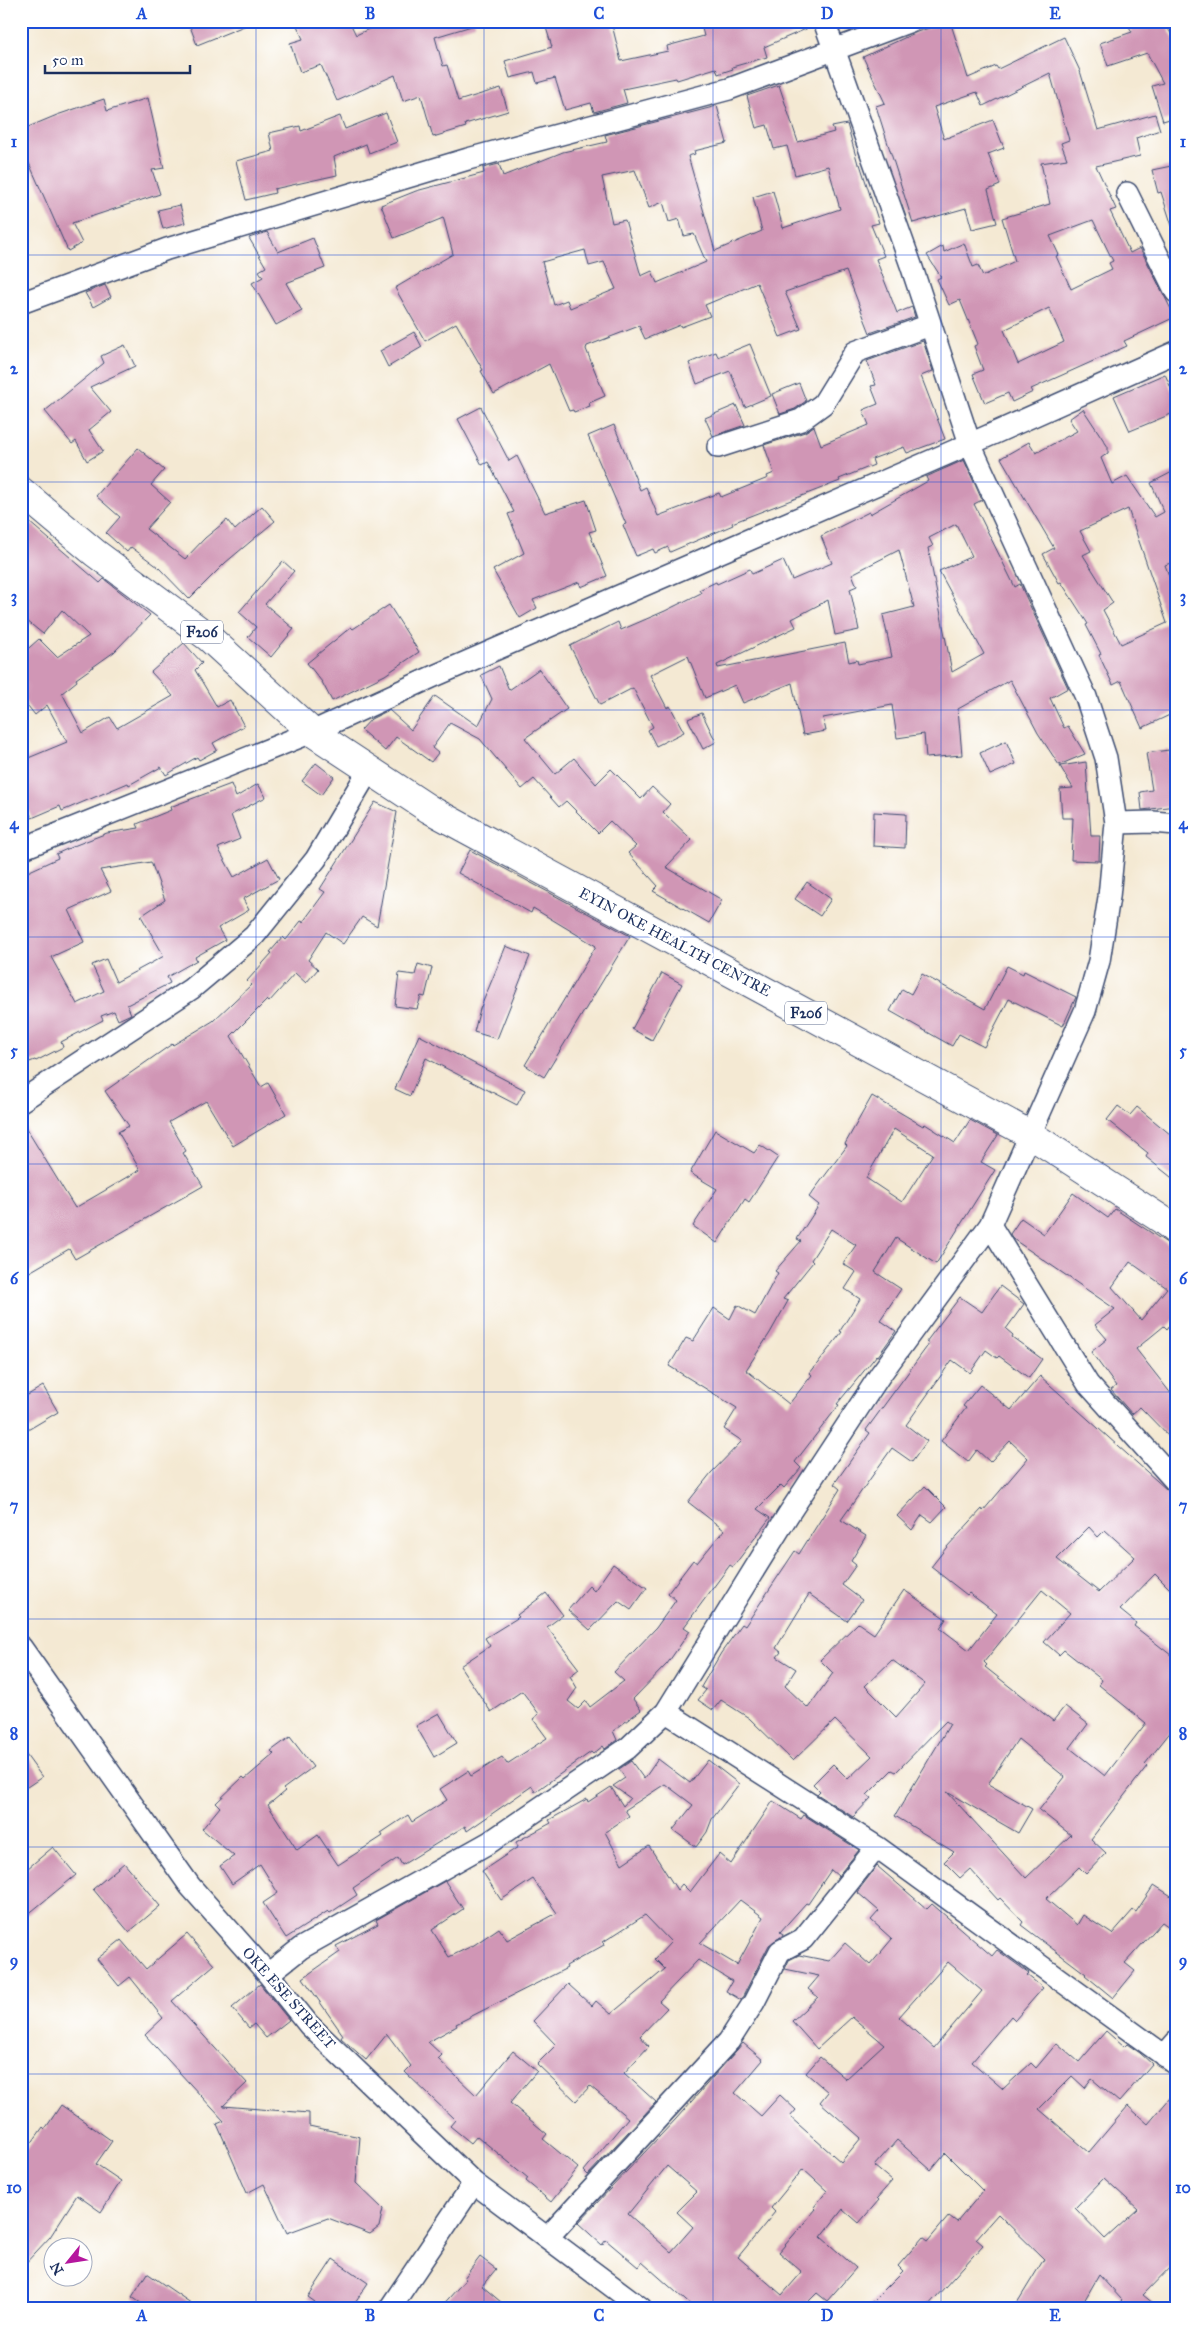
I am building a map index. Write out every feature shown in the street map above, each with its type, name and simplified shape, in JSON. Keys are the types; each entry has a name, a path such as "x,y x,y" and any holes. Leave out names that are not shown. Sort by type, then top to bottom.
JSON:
{"main road":[{"name":"F206","path":"21,491 95,553 208,637 312,732 375,773"},
{"name":"EYIN OKE HEALTH CENTRE","path":"375,773 429,809 1031,1135 1164,1221 1176,1232"}],"street":[{"path":"268,1974 301,1948 490,1842 628,1748 666,1712 788,1515 880,1375 990,1225 1085,1011 1099,961 1109,897 1116,823 1106,758 1086,697 970,444 824,21"},
{"path":"21,303 168,248 468,159 729,89 911,21"},
{"path":"1127,193 1176,292"},
{"path":"718,447 801,420 823,404 855,352 930,325"},
{"path":"21,849 312,732 432,677 970,444 1174,358"},
{"path":"21,1101 191,989 254,936 316,859 375,773"},
{"path":"1116,823 1154,822 1176,824"},
{"path":"990,1225 1088,1384 1176,1482"},
{"name":"OKE ESE STREET","path":"21,1647 190,1886 268,1974 309,2025 474,2183 548,2236 641,2308"},
{"path":"666,1712 877,1847 1172,2054"},
{"path":"548,2236 729,2041 754,2002 780,1951 803,1939 877,1847"},
{"path":"390,2308 474,2183"}],"building":[{"path":"188,21 254,21 254,22 197,45"},
{"path":"295,21 349,21 356,35 386,21 475,21 475,25 435,37 443,66 447,65 458,101 501,88 508,111 465,124 466,127 433,137 421,95 403,101 395,75 337,101 321,65 300,72 290,43 303,39"},
{"path":"544,21 611,21 621,61 668,51 667,46 704,36 700,21 812,21 813,26 764,47 767,57 732,67 733,69 718,74 716,68 677,80 676,78 623,89 627,103 594,112 591,103 565,110 555,78 537,83 534,72 510,78 505,61 552,47"},
{"path":"950,21 968,78 996,66 998,69 1064,37 1080,71 1098,130 1155,114 1160,130 1136,138 1140,156 1096,166 1116,209 1110,211 1130,253 1140,248 1175,317 1124,341 1127,346 1031,389 1033,392 1012,402 1008,393 985,403 973,374 983,370 974,346 978,344 960,300 949,305 937,279 941,277 927,255 943,246 944,252 964,243 973,267 978,265 983,276 1015,261 1002,218 1050,204 1041,163 1067,159 1061,143 1069,140 1050,73 983,106 977,92 934,107 944,139 993,120 1004,148 988,154 1000,185 988,190 997,223 972,229 966,208 913,223 876,106 885,103 863,57 917,32","holes":["1093,220 1113,261 1109,263 1112,269 1071,289 1056,256 1059,255 1050,236","1049,308 1064,342 1018,364 1004,330"]},
{"path":"1126,21 1164,21 1176,43 1176,117 1163,121 1152,86 1163,83 1147,53 1108,66 1100,43 1132,32"},
{"path":"779,85 798,142 834,132 832,127 847,124 858,164 860,164 879,223 871,225 884,256 876,259 897,313 912,307 915,317 870,333 846,271 785,292 801,329 780,337 757,283 705,305 710,316 681,327 680,325 645,339 639,326 587,346 586,349 605,396 589,403 590,406 574,412 573,410 569,411 549,364 494,394 481,371 483,370 456,323 425,341 395,288 453,254 444,220 443,218 394,238 381,205 416,191 484,173 483,168 499,164 503,176 563,152 607,142 605,135 717,106 727,143 694,151 695,154 688,156 715,251 762,231 753,197 773,191 783,228 840,209 828,166 795,175 787,146 774,149 767,125 756,128 747,96","holes":["635,170 649,208 663,202 669,222 679,219 684,236 694,234 706,262 657,283 652,271 641,276 625,220 612,223 602,177","585,250 589,266 604,262 616,289 570,308 567,300 554,305 542,262"]},
{"path":"148,98 164,168 152,170 160,194 72,223 82,243 68,251 21,145 21,130 104,99 107,111"},
{"path":"386,113 397,142 369,153 366,144 334,157 337,175 274,189 275,193 246,200 236,161 273,151 269,133 300,126 301,131 340,116 345,129"},
{"path":"1176,165 1176,229 1173,229 1161,192 1158,193 1152,170"},
{"path":"180,205 185,223 163,229 158,210"},
{"path":"267,232 278,252 313,238 325,268 286,283 302,311 276,325 252,283 263,277 259,271 266,267 249,238"},
{"path":"105,285 111,297 93,307 85,293"},
{"path":"414,332 422,347 388,367 380,351"},
{"path":"923,341 933,371 921,376 945,439 907,453 904,447 872,459 874,465 839,479 840,481 732,523 733,525 670,552 668,547 655,553 653,549 636,556 623,525 626,524 588,436 614,425 640,490 646,487 658,516 719,493 721,497 768,478 767,476 774,473 764,445 805,432 814,426 821,445 869,425 863,410 878,404 871,386 876,385 867,361"},
{"path":"750,344 771,396 745,407 730,371 697,384 689,363 716,352 718,357"},
{"path":"125,345 135,366 90,387 111,412 89,430 103,451 87,461 76,441 72,444 45,411 104,363 101,356"},
{"path":"1165,374 1176,400 1176,412 1130,431 1114,396"},
{"path":"799,383 806,401 795,409 780,414 772,394"},
{"path":"736,405 745,425 713,436 705,418"},
{"path":"481,407 509,461 517,456 545,513 586,500 596,530 589,532 607,576 581,587 579,582 533,600 537,608 520,618 493,570 524,553 508,514 514,512 488,462 482,465 458,419"},
{"path":"1083,409 1108,447 1108,453 1101,458 1112,484 1127,476 1155,517 1164,512 1151,483 1176,470 1176,561 1165,565 1176,594 1176,712 1142,728 1121,681 1113,685 1099,655 1101,654 1086,625 1088,624 1061,582 1059,583 1043,554 1054,548 1001,458 1029,442 1036,453 1077,431 1069,419","holes":["1128,509 1167,623 1121,644 1103,610 1113,603 1083,555 1091,551 1080,531"]},
{"path":"138,448 164,470 151,485 170,502 146,529 185,559 205,538 227,520 235,530 262,506 275,521 225,563 189,599 158,567 131,547 127,552 106,533 120,517 96,496"},
{"path":"964,460 982,500 974,504 1015,587 1020,584 1068,688 1050,698 1064,728 1068,726 1085,754 1059,765 1038,733 1010,680 958,709 962,755 926,758 924,734 897,738 892,705 823,718 826,731 803,735 792,683 743,703 735,685 705,698 688,656 650,675 667,708 670,706 684,732 656,746 648,730 653,727 633,688 600,705 570,646 618,622 621,630 701,593 699,590 750,569 752,574 783,560 792,580 832,563 821,536 869,512 870,514 928,481 926,477","holes":["956,524 972,556 939,571 984,654 952,672 928,548 933,546 929,538","899,550 914,607 883,615 892,657 858,664 857,660 849,662 845,643 718,668 717,665 796,627 792,619 828,600 835,635 859,630 850,589 857,586 852,574"]},
{"path":"21,515 100,583 104,579 150,615 114,652 76,679 77,681 62,693 83,733 110,717 117,728 173,696 151,672 184,643 202,663 195,670 217,707 230,700 244,726 213,743 217,750 199,760 197,757 166,775 161,767 129,785 128,783 62,811 60,806 32,818 21,795 21,761 67,742 47,705 35,715 21,697 21,655 39,639 57,657 89,636 62,610 43,634 21,616"},
{"path":"283,561 294,571 265,604 294,629 271,657 248,637 256,627 239,612"},
{"path":"389,605 419,652 385,675 332,701 322,682 307,663 351,627 353,629"},
{"path":"499,666 509,690 539,669 567,709 525,738 555,774 574,758 596,784 611,769 641,799 652,787 670,804 663,812 692,840 666,867 722,900 709,923 653,891 658,886 628,853 636,846 610,821 598,833 566,801 559,807 534,779 522,789 480,739 450,723 432,748 438,753 431,762 396,737 385,751 361,730 371,719 389,710 411,730 435,696 478,726 492,699 481,675"},
{"path":"702,713 716,742 703,749 688,719"},
{"path":"1006,741 1016,764 990,775 980,753"},
{"path":"1169,750 1176,806 1142,810 1140,792 1152,790 1146,753"},
{"path":"1086,762 1091,836 1100,836 1099,861 1071,860 1073,818 1062,818 1060,789 1073,788 1060,766"},
{"path":"316,763 334,777 321,795 302,781"},
{"path":"231,784 236,797 258,784 266,797 231,815 240,839 218,848 234,877 268,858 279,879 243,899 249,910 218,928 225,940 195,957 197,960 167,977 170,983 127,1005 131,1014 118,1020 114,1011 101,1016 103,1020 61,1042 63,1047 36,1061 21,1065 21,875 58,858 56,854 76,845 107,833 139,828 137,824 171,810 170,807","holes":["151,862 165,900 141,916 164,956 116,982 106,959 92,965 104,991 77,1004 51,957 84,942 69,910 111,891 100,870"]},
{"path":"375,802 397,812 377,926 362,917 343,944 326,932 308,960 318,969 306,983 295,973 269,1002 267,1000 231,1036 261,1087 268,1083 286,1114 233,1146 206,1101 169,1122 186,1151 183,1153 203,1186 75,1259 69,1249 21,1277 21,1120 75,1208 140,1170 118,1132 129,1126 105,1091 172,1044 213,1021 251,985 247,981 272,953 270,952 283,937 286,940 301,921 303,922 325,892 320,889"},
{"path":"874,812 906,814 905,848 873,846"},
{"path":"470,850 630,936 544,1077 525,1065 596,946 533,908 531,913 458,873"},
{"path":"807,882 831,899 820,916 795,899"},
{"path":"506,946 530,956 497,1039 474,1032 480,1009"},
{"path":"418,964 432,968 425,997 421,996 417,1009 395,1006 399,973 415,975"},
{"path":"1007,966 1023,974 1024,971 1076,997 1063,1026 1009,999 984,1047 959,1034 952,1046 890,1011 902,989 911,994 922,974 985,1009"},
{"path":"662,973 682,984 652,1040 632,1029"},
{"path":"419,1035 525,1090 517,1105 426,1058 410,1096 395,1089"},
{"path":"872,1096 923,1126 925,1124 955,1143 970,1120 998,1135 981,1162 995,1170 936,1264 896,1238 875,1272 901,1289 880,1320 896,1331 878,1356 837,1404 839,1405 795,1462 801,1468 784,1488 781,1485 757,1509 770,1518 733,1567 730,1565 684,1627 690,1631 667,1664 633,1699 641,1710 613,1731 617,1740 605,1749 603,1746 593,1754 591,1752 535,1792 532,1786 467,1831 465,1826 402,1865 398,1858 353,1888 357,1895 286,1938 263,1903 278,1893 260,1864 232,1884 220,1866 234,1856 202,1829 220,1807 216,1803 243,1777 245,1779 274,1754 271,1751 290,1737 313,1767 283,1789 285,1791 268,1805 297,1850 318,1835 338,1865 383,1836 381,1833 408,1815 412,1822 447,1800 440,1789 468,1771 471,1776 502,1757 507,1764 547,1738 533,1719 539,1714 522,1691 491,1712 460,1666 490,1646 485,1638 519,1617 517,1615 546,1593 563,1615 547,1627 579,1669 570,1676 577,1688 568,1701 578,1709 586,1701 590,1707 624,1681 614,1672 656,1628 676,1600 668,1593 693,1560 697,1563 724,1530 688,1502 711,1473 742,1441 724,1429 737,1408 669,1366 686,1338 693,1341 714,1308 730,1319 737,1305 755,1315 778,1273 775,1271 801,1241 797,1239 819,1205 809,1197 847,1146 845,1144","holes":["894,1129 933,1154 902,1202 866,1178","831,1229 856,1245 843,1264 856,1272 845,1289 860,1299 840,1331 842,1332 789,1404 746,1370 788,1301 783,1299 813,1262 811,1260"]},
{"path":"1118,1106 1130,1115 1137,1107 1176,1139 1176,1181 1146,1157 1148,1153 1107,1120"},
{"path":"715,1130 754,1153 760,1145 778,1157 749,1202 745,1199 717,1243 693,1226 717,1189 690,1173"},
{"path":"1073,1193 1108,1218 1115,1209 1176,1249 1176,1317 1167,1329 1164,1326 1136,1349 1176,1400 1176,1444 1140,1407 1132,1414 1111,1390 1116,1386 1091,1352 1107,1339 1095,1325 1115,1309 1013,1239 1010,1234 1021,1218 1044,1234","holes":["1130,1262 1167,1288 1141,1320 1112,1287"]},
{"path":"1000,1286 1024,1304 1006,1329 1013,1335 1012,1337 1042,1359 1029,1378 999,1356 997,1358 986,1350 970,1373 952,1360 906,1425 927,1441 912,1462 892,1448 841,1520 866,1536 851,1561 856,1565 842,1585 862,1600 847,1621 809,1594 776,1648 781,1652 777,1657 796,1669 785,1686 808,1708 833,1673 820,1660 858,1623 874,1634 904,1590 946,1619 940,1628 969,1650 997,1614 969,1593 967,1595 931,1567 982,1509 983,1511 1028,1458 1010,1441 990,1462 977,1450 968,1462 941,1441 966,1408 963,1406 980,1385 1011,1410 1040,1376 1176,1498 1176,1595 1155,1574 1120,1610 1136,1623 1134,1626 1176,1659 1176,1725 1145,1764 1147,1766 1091,1839 1106,1853 1086,1874 1079,1867 1046,1899 1077,1925 1083,1915 1112,1934 1133,1910 1136,1912 1154,1885 1176,1899 1176,1932 1162,1922 1125,1963 1135,1971 1113,1998 1086,1974 1021,1925 1023,1922 1000,1898 998,1900 970,1869 960,1878 944,1862 954,1852 895,1816 950,1724 946,1721 896,1772 892,1770 867,1795 871,1798 853,1817 817,1794 820,1791 813,1784 833,1764 848,1779 872,1756 835,1720 793,1761 749,1718 721,1700 713,1710 698,1700 706,1690 701,1687 721,1653 742,1624 745,1626 795,1551 799,1554 840,1489 834,1484 870,1433 866,1430 929,1344 926,1342 960,1297 982,1312","holes":["1089,1527 1098,1537 1105,1530 1135,1557 1099,1592 1057,1559","1042,1590 1070,1613 1044,1642 1059,1655 1064,1650 1102,1680 1099,1685 1146,1723 1105,1776 1070,1748 1088,1724 1065,1706 1053,1721 985,1667 987,1665 984,1662","892,1660 925,1684 896,1717 865,1686","1018,1739 1065,1777 1039,1810 1071,1835 1026,1878 947,1792 1018,1833 1032,1809 988,1784"]},
{"path":"43,1386 58,1412 21,1434 21,1399"},
{"path":"925,1486 946,1507 932,1522 922,1515 912,1530 897,1516"},
{"path":"613,1564 647,1588 631,1610 618,1601 590,1630 568,1610 589,1586 594,1591"},
{"path":"439,1713 457,1743 434,1757 416,1726"},
{"path":"21,1748 42,1777 21,1791"},
{"path":"658,1759 690,1783 708,1760 739,1784 712,1819 707,1832 696,1847 673,1830 693,1805 665,1784 625,1810 629,1816 605,1832 622,1864 649,1846 677,1890 682,1884 690,1892 719,1854 731,1864 773,1801 801,1819 804,1815 859,1850 838,1876 831,1870 808,1904 806,1903 780,1932 783,1934 782,1936 769,1945 741,2000 726,1991 732,1981 698,1960 659,2001 667,2008 640,2036 649,2046 624,2073 656,2102 588,2175 584,2171 628,2118 590,2086 576,2101 537,2064 556,2045 533,2021 568,1984 592,2006 596,2001 611,2014 665,1969 655,1959 671,1942 645,1915 603,1942 604,1945 566,1966 567,1968 456,2024 457,2026 428,2042 442,2055 438,2059 476,2095 513,2051 537,2071 510,2103 547,2134 543,2139 578,2168 551,2202 526,2181 528,2178 477,2136 471,2143 450,2126 455,2120 405,2072 411,2066 387,2034 366,2060 341,2038 343,2035 303,1978 340,1952 336,1946 378,1924 376,1920 445,1881 463,1909 432,1930 449,1957 474,1945 499,1928 507,1940 557,1913 533,1879 501,1900 482,1871 518,1847 516,1842 551,1823 549,1820 587,1799 588,1802 611,1787 623,1806 630,1798 613,1786 625,1778 619,1769 631,1761 644,1779","holes":["740,1900 763,1917 737,1965 700,1943"]},
{"path":"53,1847 76,1875 21,1920 21,1874"},
{"path":"124,1863 160,1906 129,1932 93,1889"},
{"path":"877,1866 927,1909 932,1904 992,1956 997,1950 1029,1973 1027,1975 1043,1988 1015,2020 1011,2016 972,2062 1003,2089 1031,2063 1036,2068 1057,2043 1079,2062 1106,2031 1124,2047 1127,2044 1152,2064 1119,2102 1092,2079 1085,2088 1072,2076 1039,2109 1089,2152 1128,2106 1148,2124 1176,2091 1176,2261 1143,2295 1159,2308 1114,2308 1122,2300 1099,2275 1080,2308 1014,2308 1044,2259 998,2214 976,2239 983,2245 926,2308 866,2308 903,2271 898,2266 923,2237 928,2241 949,2216 957,2222 983,2191 945,2153 931,2170 897,2140 874,2166 892,2181 877,2198 879,2200 859,2223 843,2209 821,2237 856,2268 827,2301 817,2293 802,2308 694,2308 642,2262 638,2267 606,2240 602,2245 578,2223 676,2119 743,2043 763,2060 735,2093 761,2116 780,2095 796,2110 790,2117 841,2162 861,2138 820,2102 828,2092 806,2073 820,2057 846,2079 884,2044 852,2017 817,2049 792,2021 818,1997 808,1989 819,1976 785,1969 789,1960 799,1955 829,1961 845,1943 870,1965 892,1939 871,1920 879,1911 857,1892","holes":["948,1962 982,1991 934,2048 899,2017","667,2166 697,2192 677,2212 693,2227 671,2252 628,2214","803,2169 827,2191 814,2207 816,2209 779,2252 802,2272 782,2295 738,2257 775,2212 771,2208","1104,2178 1138,2209 1105,2239 1075,2208"]},
{"path":"187,1934 214,1965 172,2001 247,2083 223,2106 309,2113 309,2126 360,2137 356,2183 383,2209 379,2227 370,2234 328,2218 287,2233 264,2184 247,2193 217,2124 224,2121 145,2035 163,2018 130,1977 119,1986 97,1959 121,1940 146,1969"},
{"path":"260,1984 289,2020 266,2038 254,2024 249,2028 232,2008"},
{"path":"61,2105 112,2141 96,2164 121,2181 101,2212 77,2195 51,2236 42,2236 42,2246 21,2268 21,2158 43,2127 45,2129"},
{"path":"480,2257 496,2269 482,2286 508,2308 440,2308 466,2279 464,2278"},
{"path":"333,2259 368,2283 351,2308 311,2308 315,2302 308,2297"},
{"path":"147,2273 198,2308 148,2308 132,2297"}]}
